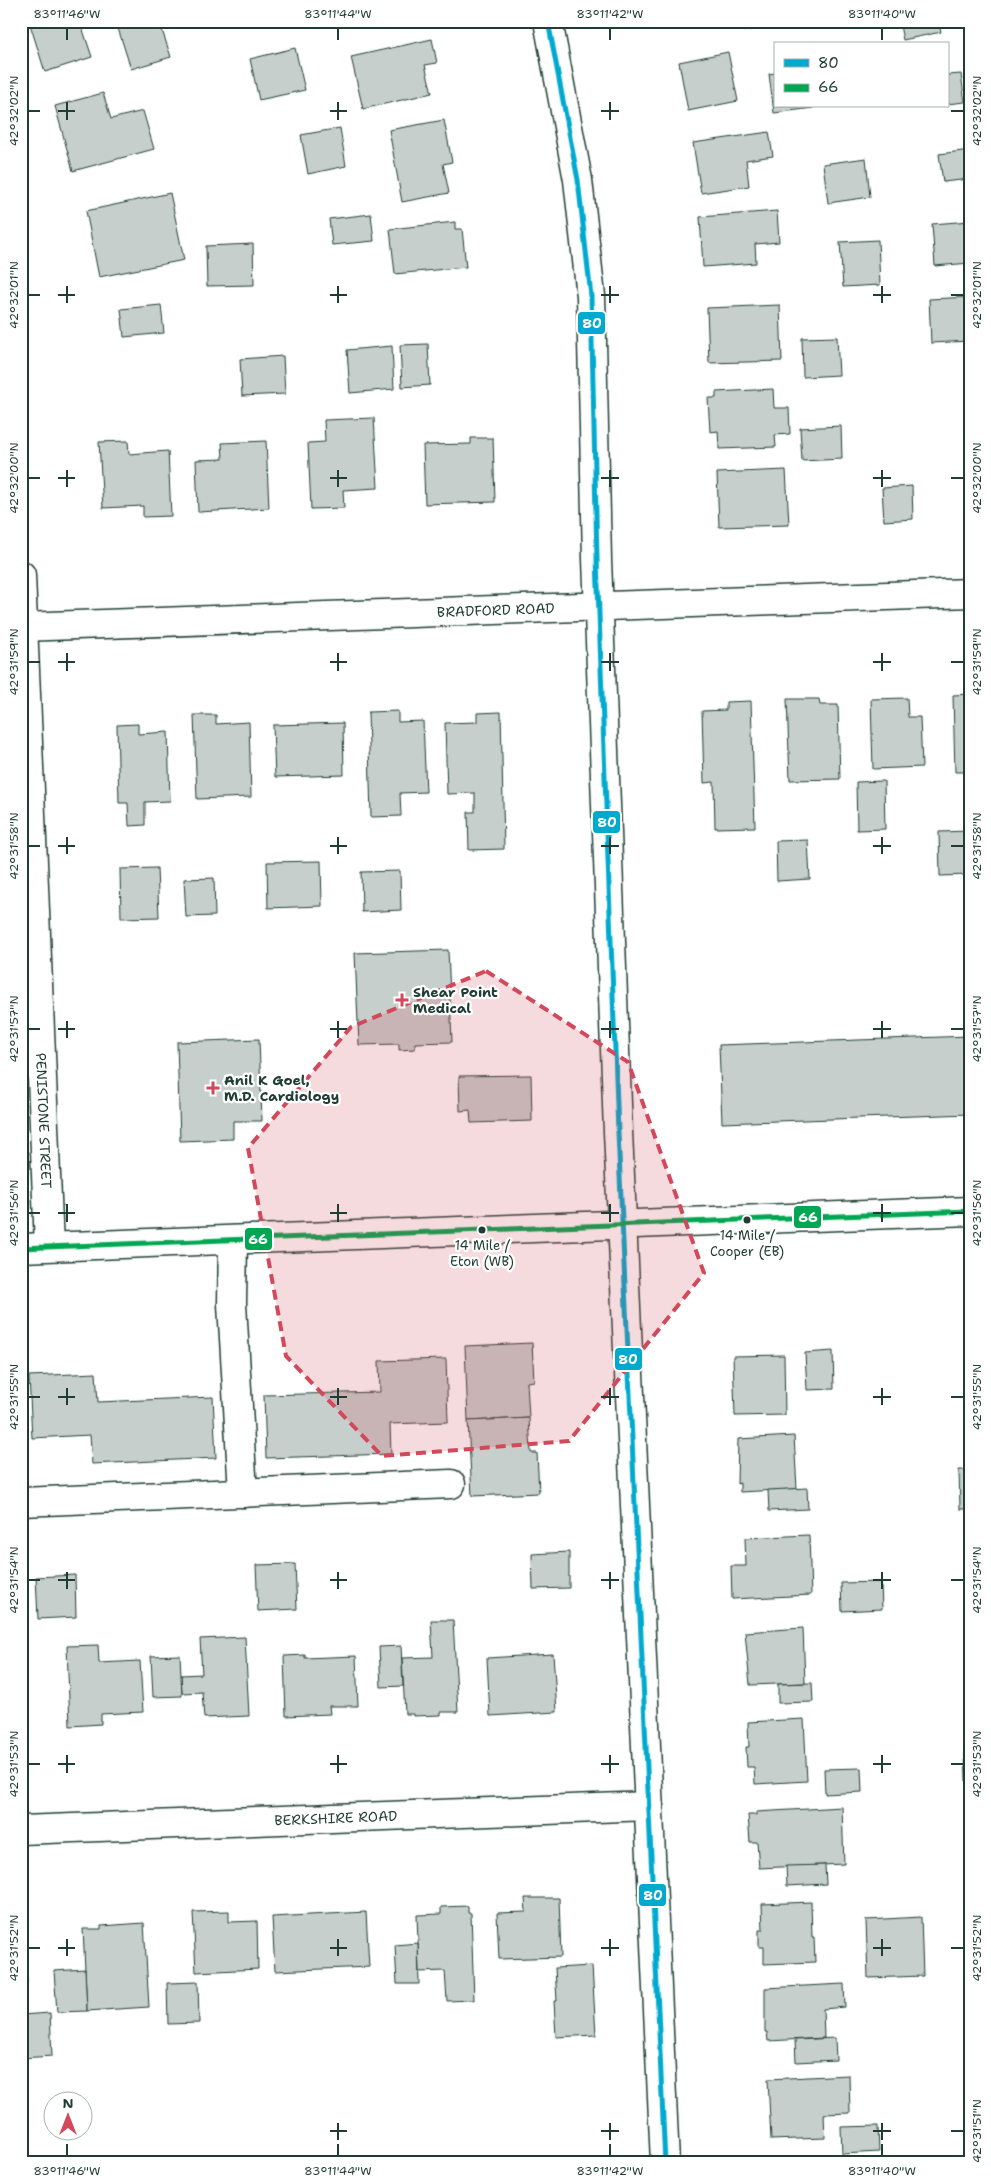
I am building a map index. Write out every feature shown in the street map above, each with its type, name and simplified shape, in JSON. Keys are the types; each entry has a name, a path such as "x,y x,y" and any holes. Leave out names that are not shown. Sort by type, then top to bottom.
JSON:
{"street":[{"path":"548,21 578,180 591,296 599,607 622,1224 665,2163"},
{"name":"PENISTONE STREET","path":"21,575 49,1246"},
{"name":"BRADFORD ROAD","path":"23,627 970,592"},
{"path":"21,1248 970,1211"},
{"path":"234,1240 232,1304 243,1493"},
{"path":"21,1502 451,1484"},
{"name":"BERKSHIRE ROAD","path":"21,1830 649,1806"}],"highlighted area":[{"path":"486,971 628,1062 704,1273 569,1441 382,1456 286,1356 248,1148 351,1027"}],"building":[{"path":"29,21 80,21 92,57 45,72"},
{"path":"159,21 171,57 131,69 116,22"},
{"path":"670,21 699,21 671,27"},
{"path":"742,21 784,21 785,23 744,31"},
{"path":"899,21 938,21 941,32 903,40"},
{"path":"432,39 437,63 425,65 432,93 363,109 351,57"},
{"path":"295,48 305,90 259,100 250,59"},
{"path":"728,52 738,101 688,111 679,62"},
{"path":"774,73 774,108 813,108 774,113 769,74"},
{"path":"961,74 965,102 948,104 948,75"},
{"path":"103,93 111,119 143,111 154,149 73,171 55,106"},
{"path":"444,120 452,162 443,164 449,193 402,202 389,130"},
{"path":"340,128 346,166 308,174 301,135"},
{"path":"769,132 773,156 746,160 749,186 701,193 693,143"},
{"path":"970,150 970,179 943,182 939,154"},
{"path":"866,158 870,197 828,203 823,164"},
{"path":"170,193 184,260 99,277 86,211"},
{"path":"777,211 779,242 755,244 756,263 703,267 700,217"},
{"path":"371,214 374,241 332,245 329,219"},
{"path":"970,221 970,263 935,266 932,224"},
{"path":"455,222 455,229 462,229 466,267 395,274 390,229"},
{"path":"878,240 880,285 843,287 840,242"},
{"path":"253,244 254,285 207,286 206,246"},
{"path":"970,297 970,341 931,343 929,299"},
{"path":"161,305 164,333 124,337 121,309"},
{"path":"780,305 782,361 709,363 707,308"},
{"path":"837,337 839,375 803,377 802,338"},
{"path":"428,344 430,385 402,387 400,345"},
{"path":"392,346 394,389 350,393 347,350"},
{"path":"283,356 285,394 242,396 240,359"},
{"path":"773,389 774,408 789,408 790,434 775,435 776,447 719,449 718,431 710,432 708,398 716,398 716,392"},
{"path":"374,418 378,488 343,490 344,508 311,509 308,443 325,442 324,420"},
{"path":"841,426 842,459 802,461 800,428"},
{"path":"471,438 493,438 495,502 425,504 423,445 471,444"},
{"path":"128,441 129,454 168,451 171,516 143,517 143,506 103,508 99,442"},
{"path":"266,441 269,508 198,512 196,460 223,459 222,443"},
{"path":"786,470 789,525 719,527 717,473"},
{"path":"912,486 913,519 884,521 882,488"},
{"path":"970,694 970,772 955,772 953,695"},
{"path":"907,698 908,717 920,717 922,767 873,769 871,699"},
{"path":"787,699 819,699 820,705 838,705 840,779 790,780"},
{"path":"751,701 755,827 715,828 714,782 704,783 702,711 726,710 726,702"},
{"path":"398,711 398,722 423,721 426,792 400,793 401,816 371,817 368,712"},
{"path":"501,712 504,849 469,850 468,812 475,812 475,793 447,794 445,723 477,722 477,713"},
{"path":"194,715 216,715 216,724 249,722 251,797 197,799"},
{"path":"343,723 344,775 275,777 273,725"},
{"path":"138,724 138,734 168,732 170,801 145,802 145,825 129,826 128,803 119,803 117,725"},
{"path":"884,781 885,829 857,830 856,782"},
{"path":"970,831 970,875 940,876 939,832"},
{"path":"808,840 810,879 777,881 776,841"},
{"path":"321,861 322,906 268,908 267,862"},
{"path":"157,868 159,917 121,918 120,869"},
{"path":"400,871 401,910 362,912 361,872"},
{"path":"214,878 215,916 186,917 184,879"},
{"path":"448,950 452,1042 415,1043 415,1049 399,1050 399,1044 359,1045 355,953"},
{"path":"970,1036 970,1114 722,1123 719,1045"},
{"path":"259,1039 262,1121 233,1121 233,1139 180,1141 177,1042"},
{"path":"531,1075 532,1121 471,1123 470,1110 460,1111 459,1076"},
{"path":"532,1343 534,1381 527,1382 529,1418 468,1421 465,1346"},
{"path":"833,1351 834,1389 807,1390 805,1353"},
{"path":"784,1355 785,1415 735,1416 733,1356"},
{"path":"446,1359 448,1422 390,1424 391,1454 266,1458 264,1395 380,1392 379,1361"},
{"path":"96,1373 98,1402 213,1397 216,1458 92,1464 90,1435 32,1438 29,1376"},
{"path":"529,1418 531,1453 537,1453 539,1493 472,1496 468,1421"},
{"path":"794,1436 797,1489 740,1492 740,1483 737,1484 738,1439"},
{"path":"959,1470 970,1470 970,1509 960,1509"},
{"path":"807,1488 808,1509 769,1511 768,1490"},
{"path":"809,1535 811,1595 732,1599 731,1566 746,1566 745,1538"},
{"path":"569,1552 569,1588 533,1589 532,1554"},
{"path":"295,1564 297,1609 258,1611 256,1565"},
{"path":"75,1575 76,1617 38,1619 36,1577"},
{"path":"881,1582 882,1609 842,1611 841,1583"},
{"path":"431,1620 453,1620 458,1712 441,1712 441,1715 413,1716 413,1714 405,1714 402,1658 433,1657"},
{"path":"803,1628 805,1683 750,1685 745,1632"},
{"path":"245,1637 249,1716 204,1718 202,1692 182,1693 181,1675 202,1674 200,1639"},
{"path":"98,1645 99,1663 140,1661 143,1712 101,1714 101,1724 70,1726 67,1646"},
{"path":"401,1646 403,1686 381,1687 379,1647"},
{"path":"553,1654 557,1712 490,1716 487,1658"},
{"path":"180,1655 182,1696 153,1697 151,1656"},
{"path":"305,1655 305,1658 356,1656 358,1706 329,1706 330,1714 286,1716 284,1656"},
{"path":"965,1664 970,1664 970,1691 966,1691"},
{"path":"21,1674 24,1674 26,1732 21,1732"},
{"path":"812,1683 813,1702 778,1703 778,1684"},
{"path":"804,1719 807,1781 755,1784 754,1767 747,1767 746,1747 749,1747 748,1722"},
{"path":"965,1753 970,1753 970,1780 966,1781"},
{"path":"861,1768 862,1792 825,1794 824,1769"},
{"path":"842,1807 844,1864 759,1868 757,1842 750,1842 748,1815 756,1815 756,1812"},
{"path":"825,1865 826,1884 787,1886 786,1866"},
{"path":"525,1898 559,1898 561,1957 499,1959 497,1913 526,1912"},
{"path":"811,1902 815,1962 764,1964 764,1947 759,1947 759,1930 763,1930 762,1904"},
{"path":"468,1906 468,1913 471,1913 474,2000 447,2001 445,1971 419,1972 417,1915 441,1914 441,1907"},
{"path":"229,1911 229,1922 257,1921 258,1969 196,1972 193,1912"},
{"path":"366,1912 369,1967 275,1971 272,1917"},
{"path":"921,1917 923,1976 868,1978 866,1920"},
{"path":"144,1923 149,2007 87,2011 83,1929 101,1929 101,1926"},
{"path":"21,1925 24,1925 27,1984 21,1984"},
{"path":"418,1943 419,1984 397,1984 395,1945"},
{"path":"592,1966 596,2035 556,2037 554,2001 557,2001 555,1968"},
{"path":"85,1969 87,2011 57,2012 54,1971"},
{"path":"198,1982 199,2023 168,2024 167,1983"},
{"path":"844,1984 845,2007 823,2009 824,2038 768,2041 767,2032 765,2032 765,1988"},
{"path":"50,2013 52,2056 21,2058 21,2015"},
{"path":"835,2038 836,2060 796,2062 795,2040"},
{"path":"849,2075 850,2113 824,2114 825,2138 771,2140 768,2079"},
{"path":"878,2126 879,2152 842,2154 841,2127"}],"transit line":[{"name":"80","path":"548,21 578,180 591,296 597,559 618,1132 665,2163"},
{"name":"66","path":"21,1248 970,1211"}],"place":[{"name":"Shear Point Medical","path":"402,1000"},
{"name":"Anil K Goel, M.D. Cardiology","path":"213,1088"},
{"name":"14 Mile / Cooper (EB)","path":"747,1220"},
{"name":"14 Mile / Eton (WB)","path":"482,1230"}]}
